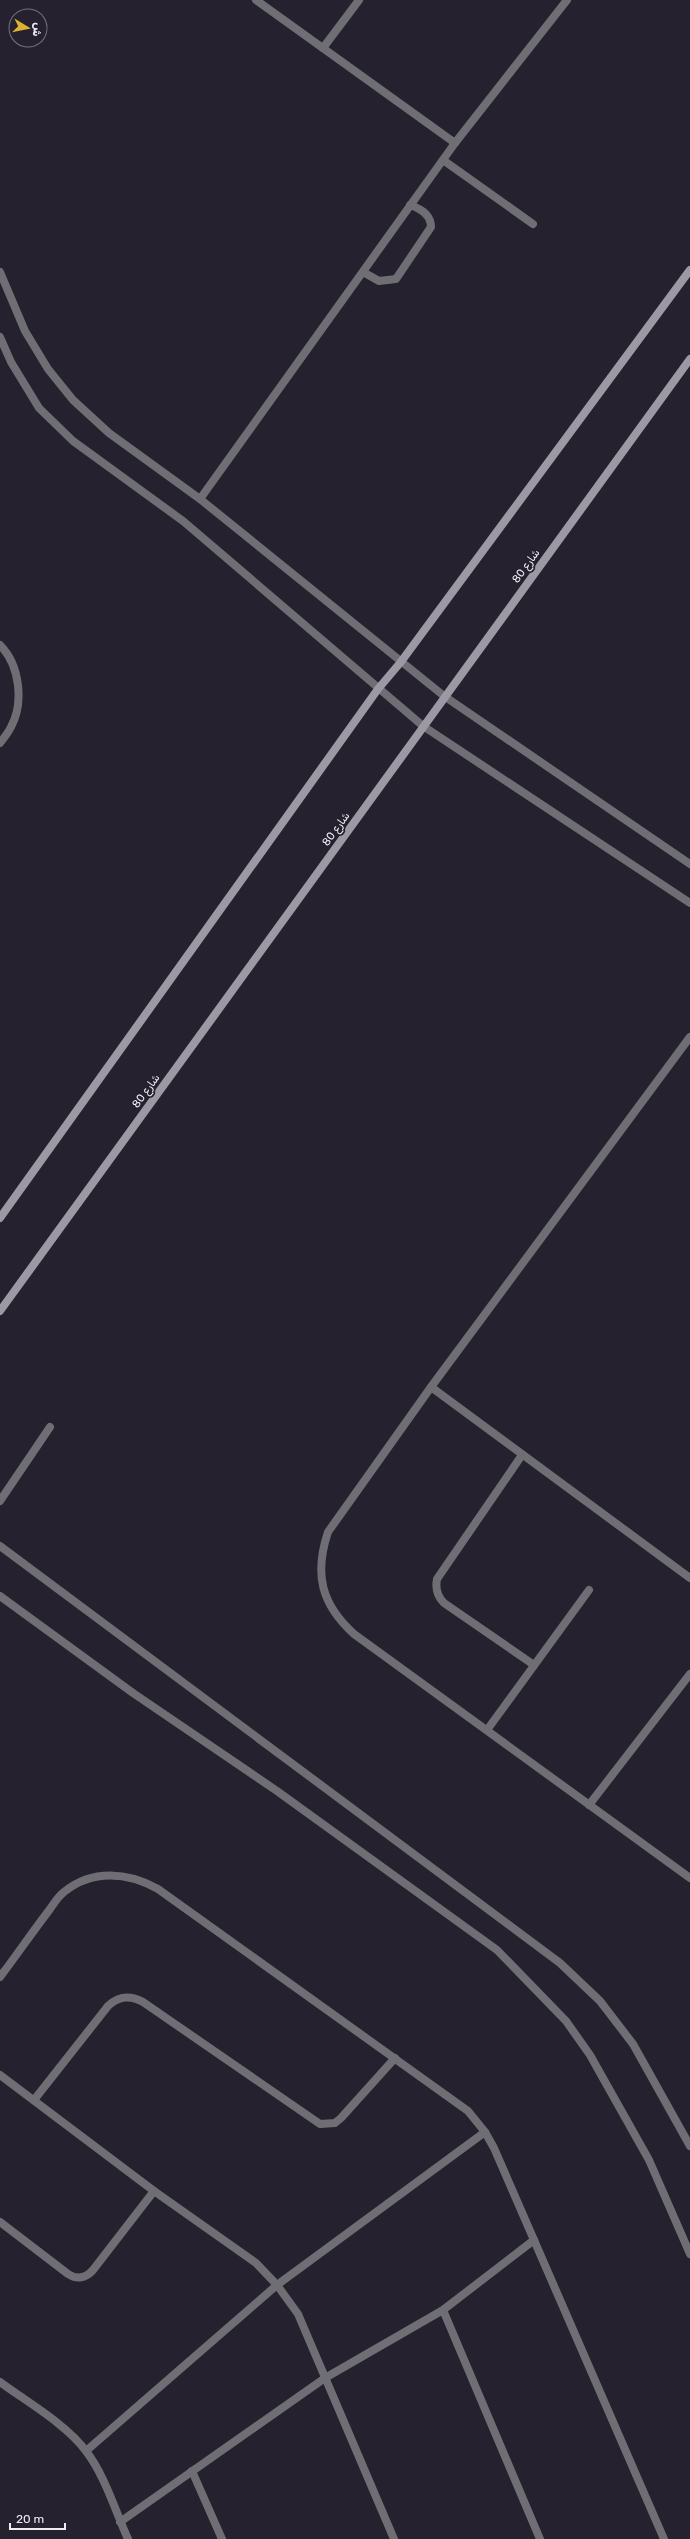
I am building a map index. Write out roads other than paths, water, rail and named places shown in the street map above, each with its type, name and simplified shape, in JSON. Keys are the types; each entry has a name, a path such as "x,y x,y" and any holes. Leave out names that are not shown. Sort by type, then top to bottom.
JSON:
{"street":[{"path":"256,0 455,143"},
{"path":"323,48 359,0"},
{"path":"200,499 455,143 567,0"},
{"path":"443,160 533,224"},
{"path":"363,272 379,281 396,279 431,227 431,220 427,215 410,206"},
{"path":"0,1218 378,689 400,663 690,270"},
{"path":"0,272 25,331 48,369 73,400 109,433 200,499 400,663 444,696 690,864"},
{"path":"0,337 11,362 39,408 72,441 184,521 378,689 423,726 690,903"},
{"name":"شارع 80","path":"0,1312 444,696 690,359"},
{"path":"0,645 5,650 16,675 19,701 12,727 0,743"},
{"path":"690,1037 431,1387 328,1532 322,1550 320,1569 322,1588 336,1616 354,1634 690,1878"},
{"path":"431,1387 690,1578"},
{"path":"0,1501 50,1427"},
{"path":"522,1455 437,1579 436,1586 440,1598 444,1603 534,1665"},
{"path":"0,1546 560,1963 600,2001 633,2044 690,2146"},
{"path":"487,1730 588,1590"},
{"path":"0,1596 132,1693 277,1791 497,1950 566,2021 590,2055 649,2160 690,2254"},
{"path":"589,1805 690,1674"},
{"path":"0,1977 63,1892 93,1877 110,1874 143,1880 158,1888 468,2111 485,2132 534,2240 664,2539"},
{"path":"34,2100 108,2006 121,1998 129,1997 143,2002 320,2124 335,2123 341,2118 395,2058"},
{"path":"0,2075 154,2191 256,2263 277,2285 298,2314 394,2539"},
{"path":"86,2451 277,2285 485,2132"},
{"path":"0,2222 68,2274 73,2277 84,2277 93,2270 154,2191"},
{"path":"120,2522 325,2378 443,2310 534,2240"},
{"path":"443,2310 540,2539"},
{"path":"0,2382 56,2424 86,2451 105,2483 128,2539"},
{"path":"192,2472 222,2539"}]}
